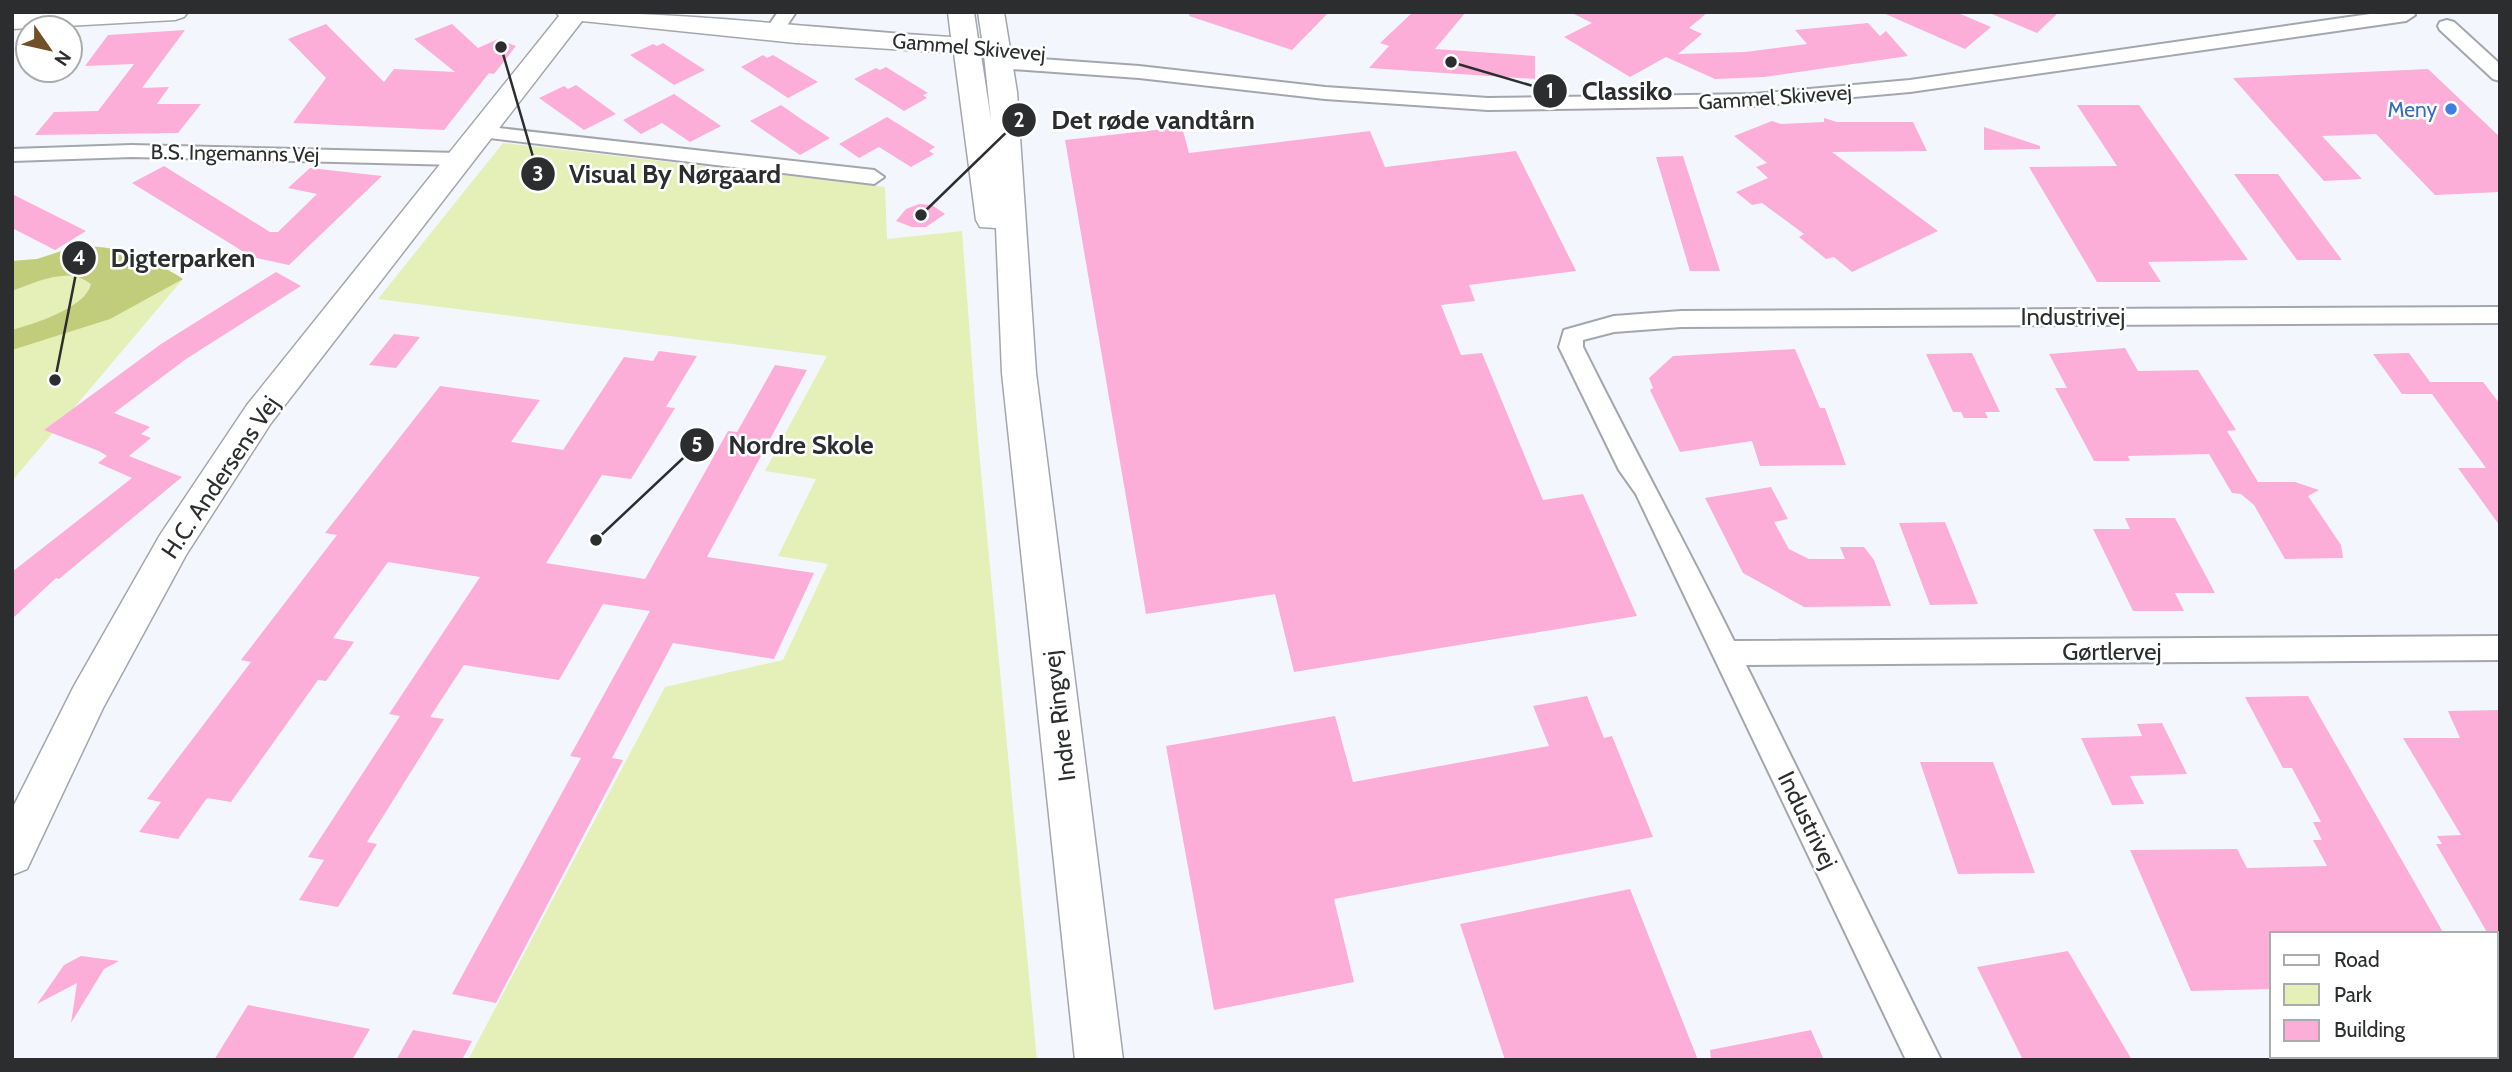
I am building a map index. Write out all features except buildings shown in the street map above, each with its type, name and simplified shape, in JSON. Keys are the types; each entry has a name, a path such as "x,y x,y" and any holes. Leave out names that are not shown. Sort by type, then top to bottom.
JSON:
{"street":[{"path":"12,20 175,12"},
{"name":"Gammel Skivevej","path":"573,12 786,26 916,55 965,52 1325,93 1488,104 1754,100 1910,86 2404,14"},
{"name":"H.C. Andersens Vej","path":"12,855 88,698 173,545 259,414 573,12"},
{"name":"Indre Ringvej","path":"961,12 982,176 1019,373"},
{"name":"Indre Ringvej","path":"991,12 1003,92 1019,373 1099,1060"},
{"path":"2404,14 2426,24 2453,19 2500,75"},
{"path":"480,132 874,177"},
{"name":"B.S. Ingemanns Vej","path":"12,155 132,151 458,159"},
{"name":"Industrivej","path":"1924,1060 1646,489 1632,470 1571,347 1572,336 1583,327 1646,321 2419,313 2500,315"},
{"name":"Gørtlervej","path":"1725,653 2500,648"}],"green space":[{"path":"503,143 885,187 887,239 962,231 978,440 1037,1060 468,1060 665,687 783,660 828,564 778,556 816,479 765,471 827,356 378,299"},
{"path":"77,246 120,250 133,254 183,279 12,481 12,261 37,259"},
{"path":"77,246 120,250 133,254 183,279 110,319 12,350 12,330 69,308 87,293 91,284 72,276 62,276 12,291 12,261 37,259"}],"place":[{"name":"Visual By Nørgaard","path":"501,47"},
{"name":"Classiko","path":"1451,62"},
{"name":"Meny","path":"2451,109"},
{"name":"Det røde vandtårn","path":"921,215"},
{"name":"Digterparken","path":"55,380"},
{"name":"Nordre Skole","path":"596,540"}]}
